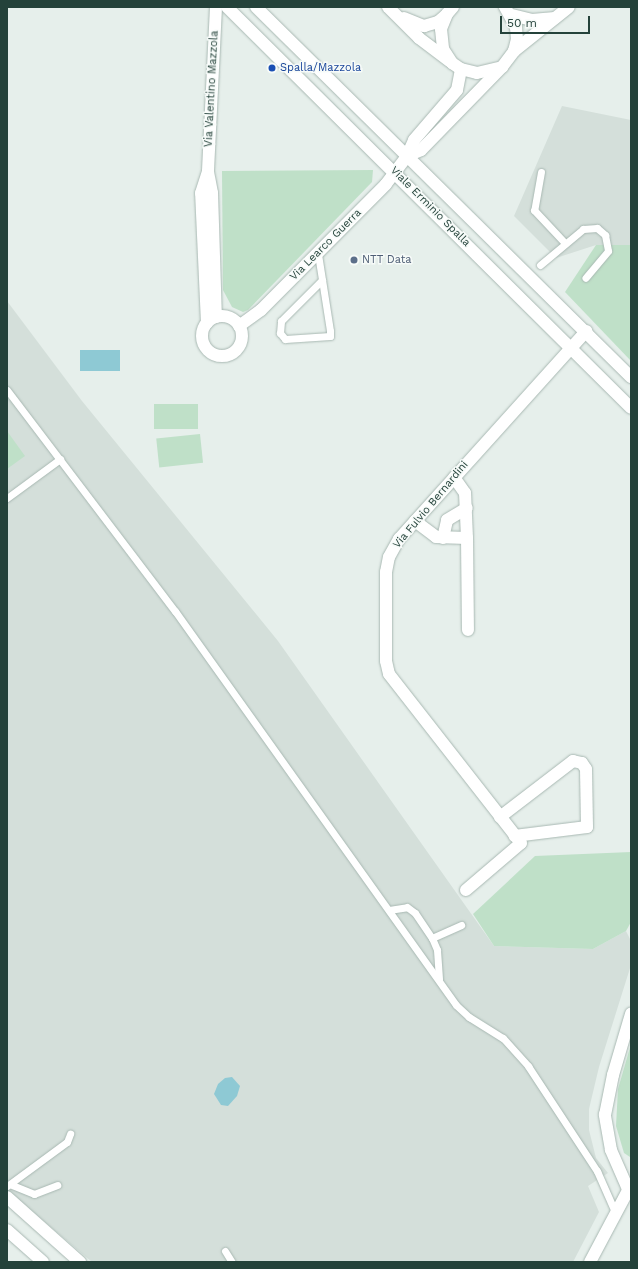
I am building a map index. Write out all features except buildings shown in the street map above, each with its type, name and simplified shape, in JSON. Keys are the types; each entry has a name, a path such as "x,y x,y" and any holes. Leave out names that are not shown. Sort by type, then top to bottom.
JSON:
{"street":[{"name":"Via Valentino Mazzola","path":"212,320 209,279 212,192 208,172 216,7"},
{"name":"Viale Erminio Spalla","path":"227,7 395,172 631,408"},
{"name":"Viale Erminio Spalla","path":"256,7 631,377"},
{"path":"388,7 408,22 420,26 434,24 450,10"},
{"path":"388,7 423,42 456,66 482,73 502,67"},
{"path":"514,51 569,7"},
{"path":"450,10 441,29 441,39 446,54 456,66"},
{"path":"508,11 532,20 555,18"},
{"path":"508,11 517,33 514,51"},
{"name":"Via Learco Guerra","path":"407,156 427,144 502,67 514,51"},
{"name":"Via Learco Guerra","path":"239,326 262,310 318,254 395,172 407,156 414,140 457,90 456,66"},
{"path":"228,317 239,326 242,336 239,348 228,355 222,356 210,352 205,347 202,334 212,320 228,317"},
{"name":"Via Fulvio Bernardini","path":"515,836 389,674 386,661 386,572 393,548 415,521 586,331"},
{"path":"454,477 465,493 467,508 468,630"},
{"path":"443,538 447,520 467,508"},
{"path":"415,521 430,534 443,538 467,538"},
{"path":"466,890 521,844 515,836 587,827 586,769 582,763 573,761 500,817"},
{"path":"590,1262 630,1187 611,1150 605,1115 612,1075 631,1014"},
{"path":"7,1196 80,1262"},
{"path":"7,1230 44,1262"}],"lane":[{"path":"541,172 534,210 565,243"},
{"path":"540,265 583,229 597,228 605,235 608,251 585,278"},
{"path":"318,254 322,280 330,336 285,339 280,333 281,322 322,280"},
{"path":"7,390 175,611 464,1013 502,1038 524,1061 595,1167 616,1214"},
{"path":"7,498 60,459"},
{"path":"389,910 407,907 415,914 432,938 437,955 439,980"},
{"path":"432,938 461,925"},
{"path":"9,1185 67,1142 70,1134"},
{"path":"9,1185 34,1194 57,1185"},
{"path":"225,1251 232,1262"}],"shaded area":[{"path":"562,106 631,120 631,245 596,245 556,258 514,216"},
{"path":"7,301 82,401 278,641 494,946 593,949 626,931 631,941 631,965 599,1067 589,1109 589,1130 596,1158 608,1173 588,1186 599,1212 573,1262 92,1262 7,1190"}],"green space":[{"path":"373,170 372,182 248,310 243,312 232,307 223,290 222,171"},
{"path":"596,245 631,245 631,361 565,292"},
{"path":"154,404 198,404 198,429 154,429"},
{"path":"7,431 25,456 7,469"},
{"path":"200,434 203,463 159,467 156,439"},
{"path":"631,852 631,922 626,931 593,949 494,946 473,914 535,856"},
{"path":"631,1044 630,1157 624,1153 616,1126 618,1089"}],"water":[{"path":"80,350 120,350 120,371 80,371"},
{"path":"232,1077 240,1086 237,1096 228,1106 221,1105 214,1094 218,1084 225,1078"}],"place":[{"name":"Spalla/Mazzola","path":"272,68"},
{"name":"NTT Data","path":"354,260"}]}
